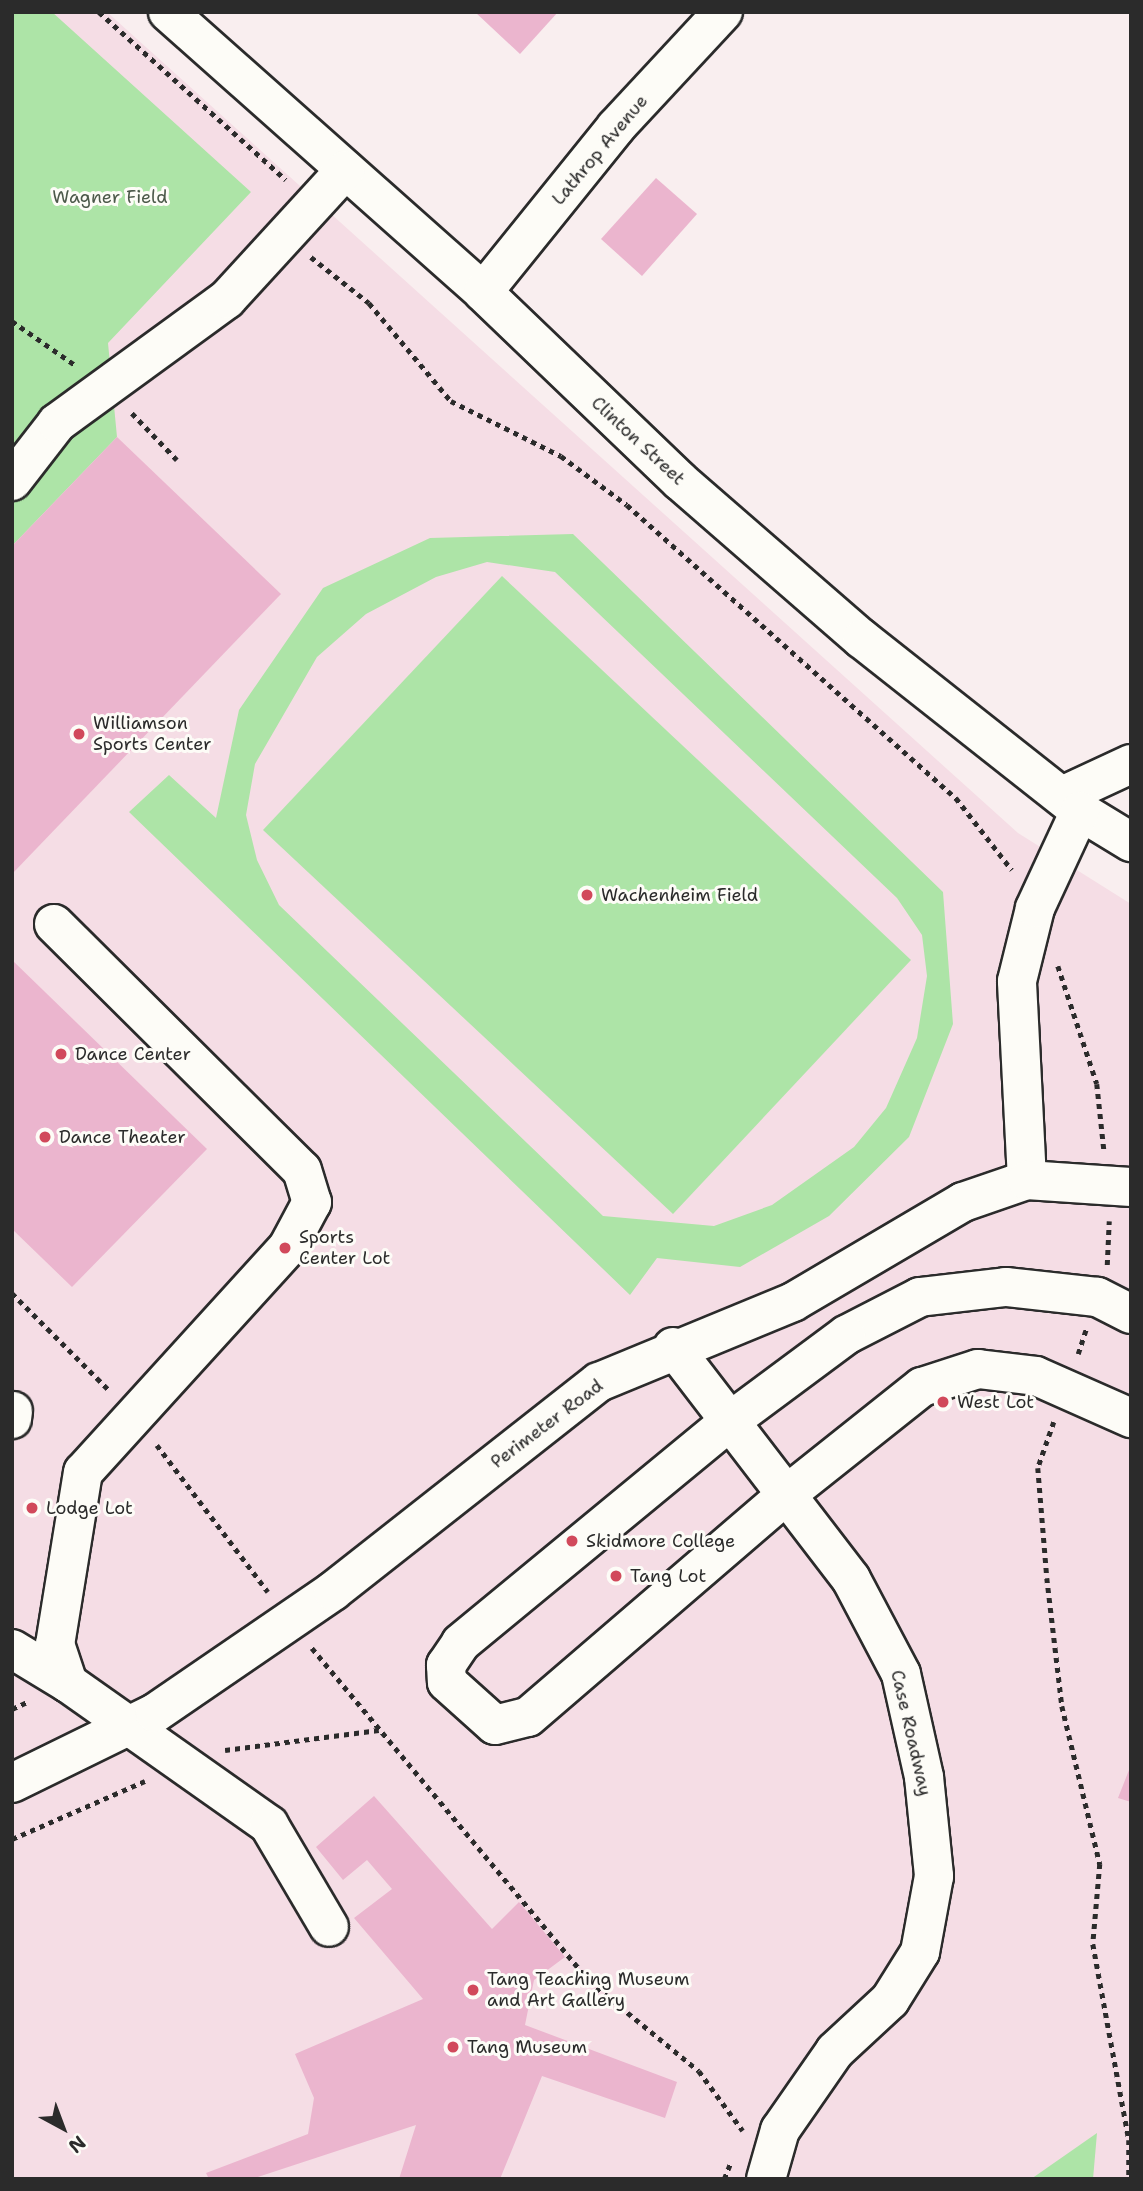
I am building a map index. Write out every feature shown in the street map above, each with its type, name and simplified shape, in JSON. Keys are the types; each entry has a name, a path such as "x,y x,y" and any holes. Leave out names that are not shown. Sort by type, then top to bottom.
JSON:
{"street":[{"name":"Clinton Street","path":"168,12 482,292 680,481 862,639 1071,803 1131,842"},
{"name":"Lathrop Avenue","path":"482,292 616,127 723,12"},
{"path":"12,481 57,423 227,299 345,170"},
{"path":"1027,1180 1017,981 1035,908 1071,803 1131,764"},
{"path":"54,924 302,1170 312,1202 288,1247 83,1472 55,1644 68,1682"},
{"name":"Perimeter Road","path":"12,1783 126,1729 289,1621 599,1382 673,1347 793,1302 963,1202 1027,1180 1119,1184"},
{"path":"1131,1314 1097,1297 1006,1287 920,1297 846,1335 730,1421 461,1643 446,1665 447,1682 495,1725 528,1717 786,1495 922,1387 978,1369 1036,1376 1131,1418"},
{"name":"Case Roadway","path":"673,1347 851,1579 901,1674 924,1777 934,1876 920,1952 890,2000 835,2051 780,2130 768,2173"},
{"path":"12,1649 68,1682 126,1729 269,1825 329,1927"}],"path":[{"path":"99,12 313,205"},
{"path":"283,238 346,279 451,401 561,456 627,505 956,798 994,842 1035,908"},
{"path":"1056,961 1097,1084 1119,1184 1109,1257 1066,1388 1039,1482 1062,1706 1087,1791 1100,1864 1093,1944 1129,2140 1129,2179"},
{"path":"12,1293 134,1415 289,1621 589,1981 699,2071 768,2173"}],"shaded area":[{"name":"Skidmore College","path":"12,12 107,12 1018,833 1131,904 1131,2179 12,2179"}],"green space":[{"name":"Wagner Field","path":"12,12 52,12 251,192 108,343 117,437 12,546"},
{"path":"573,534 943,892 953,1024 909,1137 829,1216 740,1267 657,1258 630,1295 129,812 169,775 216,818 239,710 323,588 430,538","holes":["487,562 555,572 897,898 922,935 927,976 917,1038 886,1108 854,1147 772,1205 714,1226 603,1216 279,905 257,860 246,815 255,764 317,657 366,614 436,577"]},
{"name":"Wachenheim Field","path":"502,576 911,960 673,1214 263,830"},
{"path":"1097,2133 1093,2179 1031,2179"}],"building":[{"path":"475,12 558,12 520,54"},
{"path":"656,178 697,214 642,276 601,239"},
{"name":"Williamson Sports Center","path":"117,437 281,594 12,874 12,546"},
{"name":"Dance Center","path":"12,960 207,1149 72,1287 12,1229"},
{"path":"1131,1765 1131,1802 1118,1798"},
{"name":"Tang Teaching Museum and Art Gallery","path":"374,1796 492,1929 519,1902 565,1957 534,1980 525,2025 677,2082 665,2118 542,2076 500,2179 399,2179 416,2125 252,2179 209,2179 206,2173 308,2134 314,2098 295,2054 423,1999 354,1918 392,1889 367,1860 343,1880 316,1847"}],"place":[{"name":"Williamson Sports Center","path":"79,734"},
{"name":"Wachenheim Field","path":"587,895"},
{"name":"Dance Center","path":"61,1054"},
{"name":"Dance Theater","path":"45,1137"},
{"name":"Sports Center Lot","path":"285,1248"},
{"name":"West Lot","path":"943,1402"},
{"name":"Lodge Lot","path":"32,1508"},
{"name":"Skidmore College","path":"572,1541"},
{"name":"Tang Lot","path":"616,1576"},
{"name":"Tang Teaching Museum and Art Gallery","path":"473,1990"},
{"name":"Tang Museum","path":"453,2047"}]}
